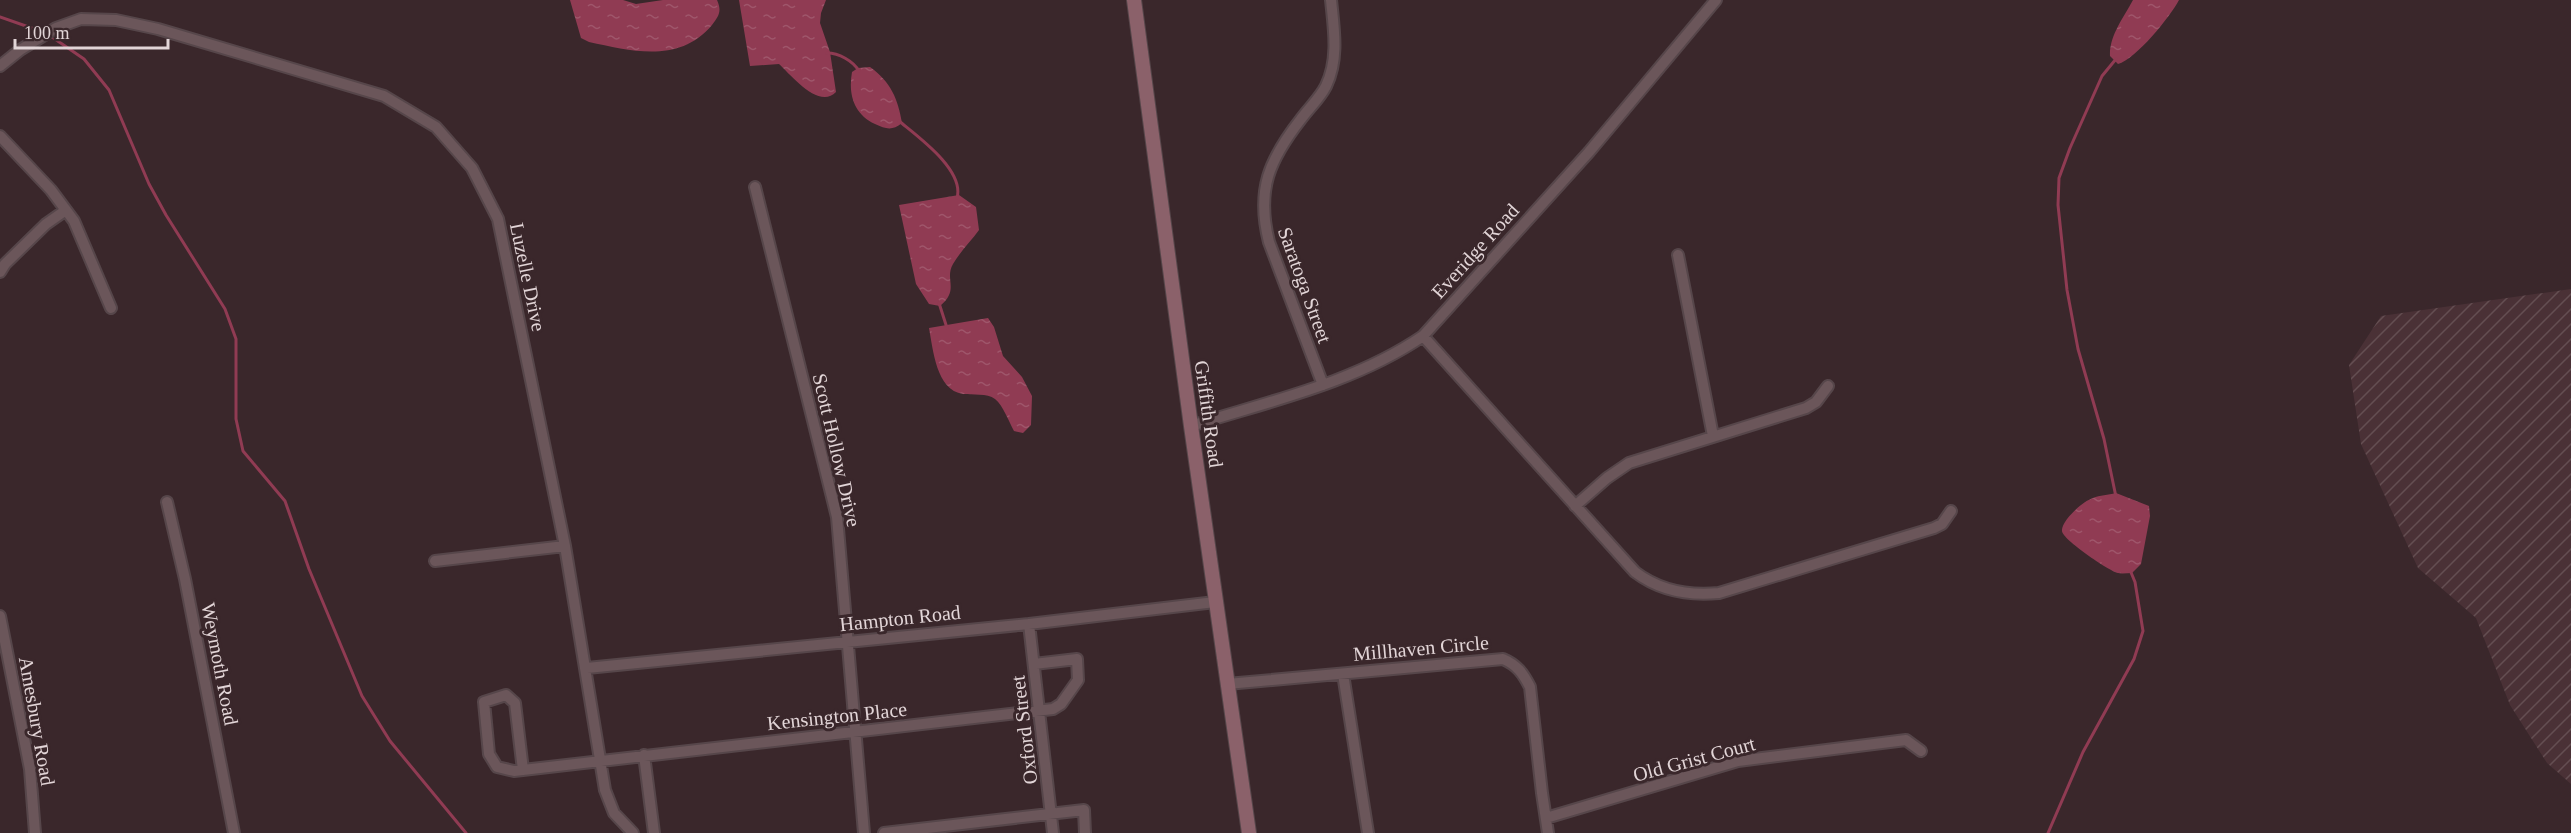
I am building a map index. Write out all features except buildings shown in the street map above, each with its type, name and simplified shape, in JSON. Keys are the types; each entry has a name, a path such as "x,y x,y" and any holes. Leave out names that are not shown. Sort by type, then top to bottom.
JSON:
{"street":[{"name":"Griffith Road","path":"1134,0 1215,602 1249,833"},
{"name":"Saratoga Street","path":"1323,385 1269,242 1263,221 1263,200 1278,149 1326,87 1334,63 1335,36 1331,0"},
{"name":"Everidge Road","path":"1191,426 1358,372 1386,359 1423,336 1589,152 1716,0"},
{"name":"Luzelle Drive","path":"0,66 20,50 56,28 81,19 116,20 158,29 384,96 436,126 472,168 498,219 565,546 609,804 624,826 633,833"},
{"path":"0,136 51,190 74,221 90,254 111,308"},
{"name":"Scott Hollow Drive","path":"755,187 837,517 864,833"},
{"path":"0,272 5,264 46,224 66,210"},
{"path":"1678,255 1713,436"},
{"path":"1423,336 1629,566 1644,579 1670,590 1701,595 1719,593 1934,528 1942,524 1951,511"},
{"path":"1575,506 1620,467 1641,458 1806,408 1816,402 1828,386"},
{"name":"Weymoth Road","path":"167,502 185,579 234,833"},
{"path":"435,561 565,546"},
{"name":"Hampton Road","path":"587,668 1029,624 1215,602"},
{"name":"Amesbury Road","path":"0,616 30,769 34,833"},
{"name":"Oxford Street","path":"1029,624 1053,833"},
{"name":"Kensington Place","path":"523,770 515,703 506,695 484,702 489,754 492,761 504,770 523,770 1053,709 1061,704 1078,680 1077,659 1034,664"},
{"name":"Millhaven Circle","path":"1227,684 1503,659 1514,663 1523,672 1530,687 1548,833"},
{"path":"1343,674 1368,833"},
{"name":"Old Grist Court","path":"1546,818 1738,761 1906,740 1921,751"},
{"path":"644,755 654,833"},
{"path":"884,833 1083,810 1085,833"}],"shaded area":[{"path":"2571,289 2571,784 2547,763 2510,705 2476,618 2418,568 2361,444 2349,365 2381,316"}],"water":[{"path":"570,0 623,0 636,4 663,0 717,0 719,10 712,25 699,37 685,45 670,50 638,51 589,42 581,38"},
{"path":"739,0 826,0 820,23 830,52 836,92 822,97 814,94 779,64 750,66"},
{"path":"2133,0 2179,0 2143,46 2118,64 2110,56 2110,49 2118,27"},
{"path":"870,67 888,85 896,99 902,123 895,127 886,128 868,120 854,103 851,88 852,72 858,68"},
{"path":"959,195 976,207 979,230 953,264 950,275 951,289 946,300 940,306 929,304 916,284 899,205"},
{"path":"988,318 994,327 1003,356 1022,377 1032,396 1031,425 1023,433 1014,431 995,399 954,391 941,377 937,367 929,328"},
{"path":"2116,493 2149,506 2150,516 2141,564 2132,573 2118,573 2105,567 2069,541 2062,531 2065,522 2084,503 2096,497"}],"waterway":[{"path":"0,17 43,32"},
{"path":"49,35 84,59 109,90 149,184 225,309 236,339 236,419 243,451 285,501 309,569 362,696 390,741 466,833"},
{"path":"827,53 845,58 859,71"},
{"path":"2116,59 2102,76 2070,148 2059,178 2058,205 2067,290 2078,349 2104,439 2116,497"},
{"path":"899,121 947,165 958,187 957,198"},
{"path":"939,303 947,328"},
{"path":"2048,833 2083,752 2134,659 2143,631 2135,582 2130,570"}]}
